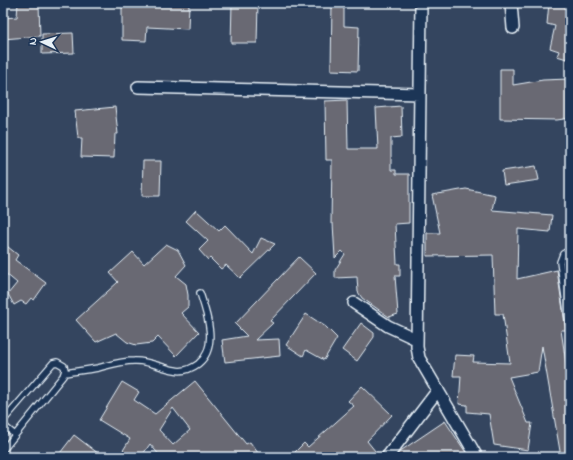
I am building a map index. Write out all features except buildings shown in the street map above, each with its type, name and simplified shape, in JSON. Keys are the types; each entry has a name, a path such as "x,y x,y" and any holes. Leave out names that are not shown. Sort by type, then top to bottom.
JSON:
{"street":[{"path":"421,3 416,339 419,358 477,457"},
{"path":"511,3 513,28"},
{"path":"138,87 420,94"},
{"path":"354,303 388,326 416,339"},
{"path":"387,457 438,390"}],"lane":[{"path":"570,250 563,254 560,262 570,331"},
{"path":"3,450 65,373 98,368 117,362 136,360 175,370 185,371 202,361 207,353 209,324 200,293"},
{"path":"3,422 53,363 57,362 64,366 65,373"},
{"path":"3,425 15,435"}]}
